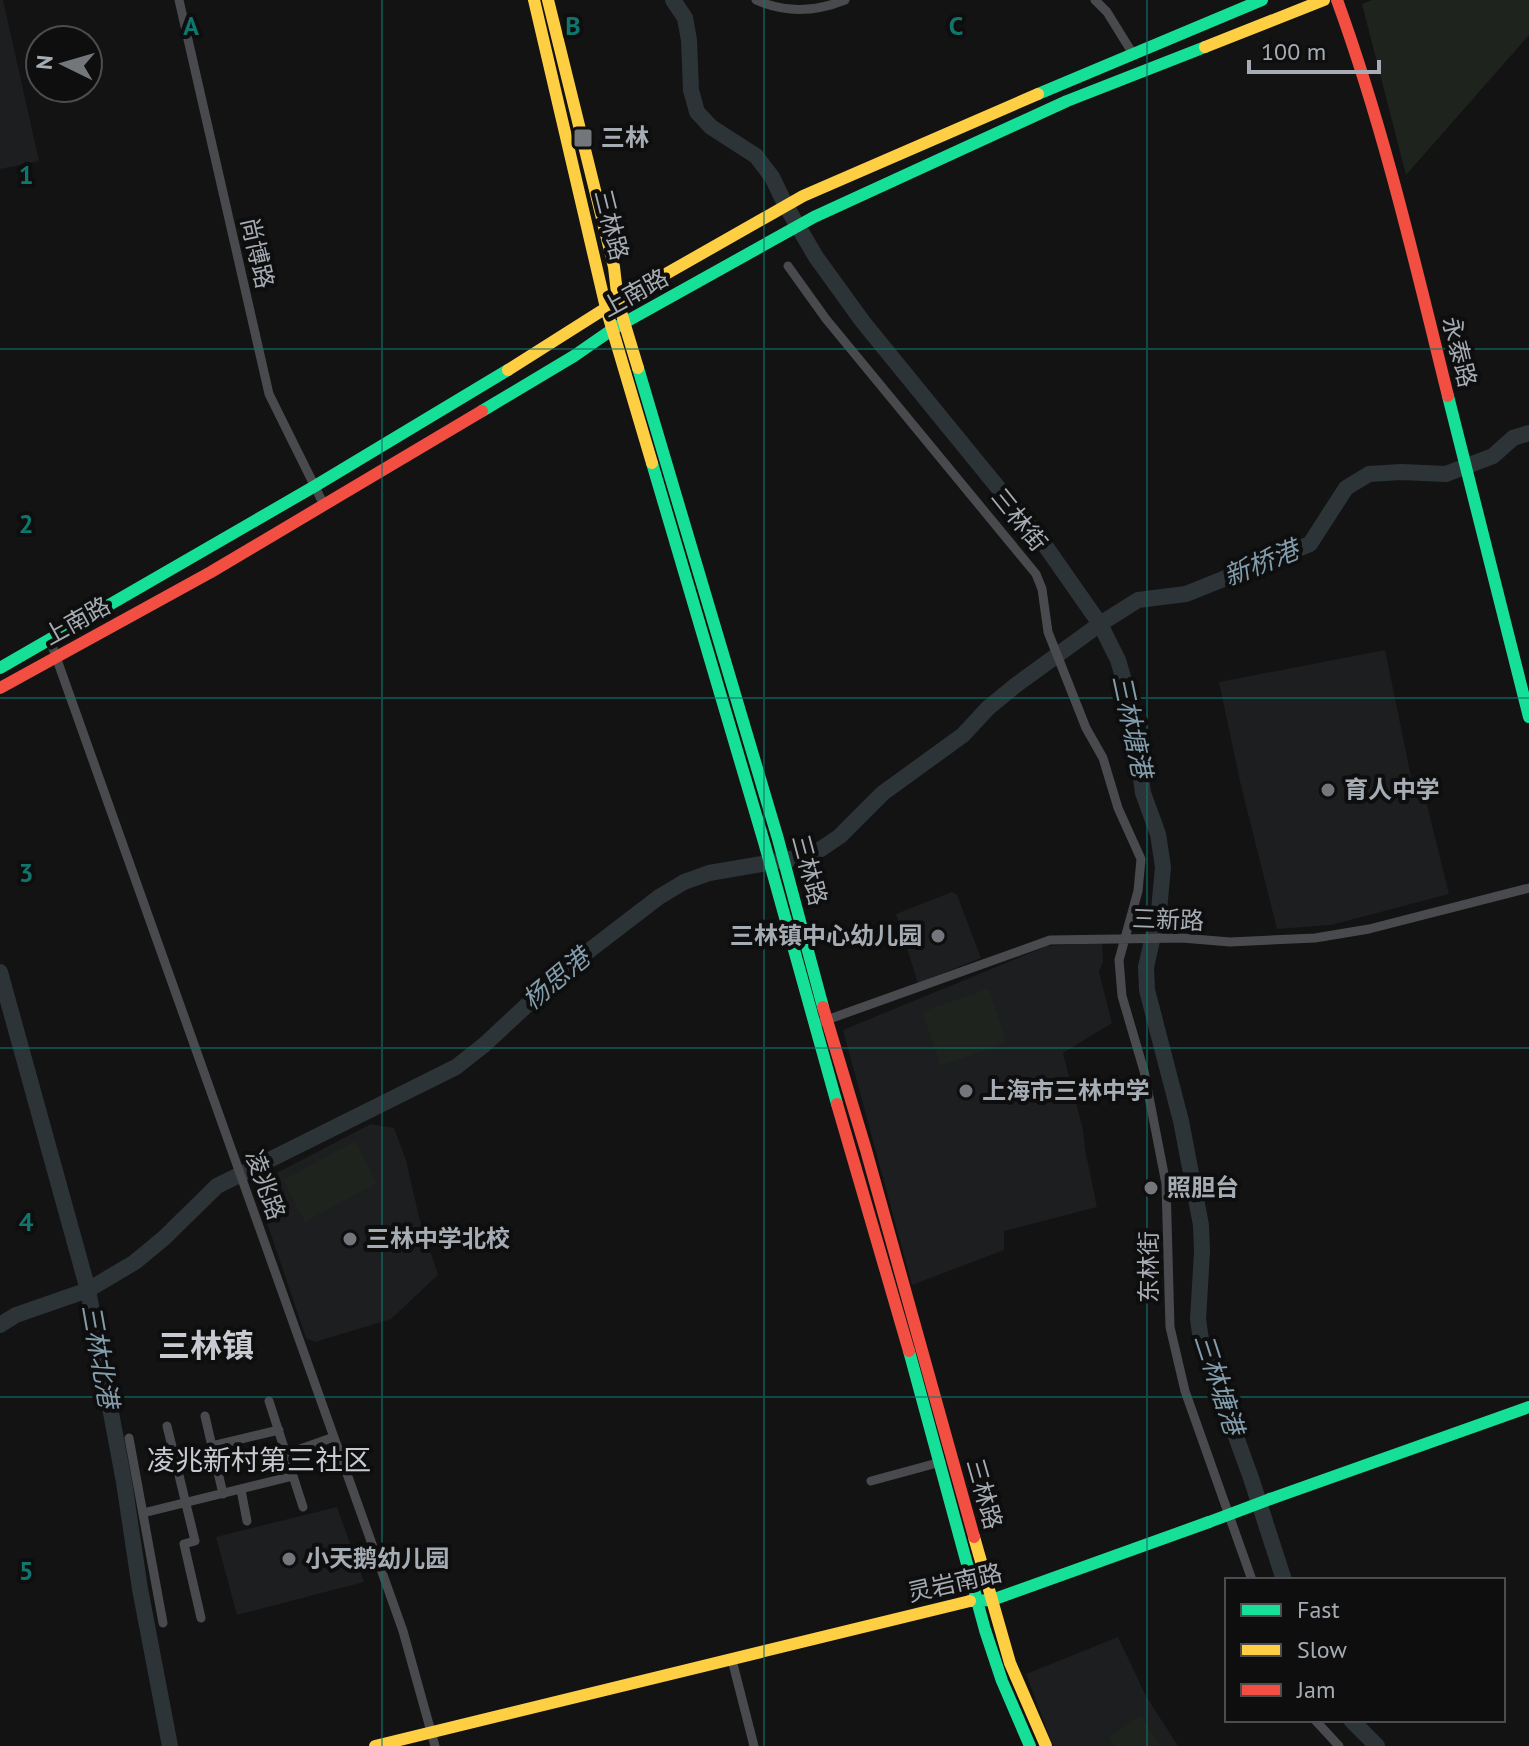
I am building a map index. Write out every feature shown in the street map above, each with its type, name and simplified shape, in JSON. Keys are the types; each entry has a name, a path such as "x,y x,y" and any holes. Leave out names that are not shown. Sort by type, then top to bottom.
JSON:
{"main road":[{"name":"三林路","path":"534,0 600,274 778,839 821,1022 976,1600 1002,1681 1030,1746"},
{"name":"三林路","path":"548,0 614,267 612,305"},
{"name":"上南路","path":"0,668 315,486 612,305 803,196 1262,0"},
{"name":"上南路","path":"0,688 211,572 619,327 814,217 1067,101 1324,0"},
{"name":"永泰路","path":"1337,0 1362,68 1389,160 1529,717"},
{"name":"三林路","path":"619,327 774,880 866,1150 1010,1663 1046,1746"},
{"name":"灵岩南路","path":"375,1746 976,1600 992,1600 1529,1407"}],"street":[{"name":"尚博路","path":"179,0 269,394 324,505"},
{"path":"756,0 776,9 810,10 845,0"},
{"path":"1095,0 1107,12 1133,54"},
{"name":"三林街","path":"788,266 826,319 1040,581 1048,632 1086,728 1103,758 1118,808 1141,859 1138,891 1127,938"},
{"name":"凌兆路","path":"50,640 403,1631 435,1746"},
{"name":"三新路","path":"821,1022 1050,940 1174,938 1230,942 1341,935 1529,888"},
{"name":"东林街","path":"1127,938 1119,960 1122,996 1144,1071 1166,1184 1170,1327 1185,1391 1251,1578"},
{"path":"269,1401 303,1507"},
{"path":"205,1416 223,1494"},
{"path":"167,1426 195,1541 184,1544 201,1618"},
{"path":"212,1446 279,1430"},
{"path":"286,1454 334,1437"},
{"path":"129,1438 163,1623"},
{"path":"871,1481 941,1462"},
{"path":"143,1513 293,1476"},
{"path":"241,1490 247,1521"},
{"path":"732,1660 754,1746"},
{"path":"1317,1722 1339,1746"}],"shaded area":[{"path":"0,0 3,0 39,161 0,169"},
{"path":"1372,0 1529,0 1529,35 1406,175 1362,4"},
{"name":"育人中学","path":"1385,650 1414,791 1423,789 1449,894 1331,925 1277,929 1219,682"},
{"name":"三林镇中心幼儿园","path":"952,892 957,895 981,958 918,983 896,914"},
{"name":"上海市三林中学","path":"1102,943 1103,961 1099,972 1112,1023 1063,1053 1083,1130 1097,1207 1004,1231 1004,1250 912,1285 843,1030 1047,946"},
{"path":"988,988 1007,1042 941,1066 922,1012"},
{"name":"三林中学北校","path":"371,1124 394,1128 438,1275 391,1319 315,1342 306,1338 259,1199 260,1186 267,1178"},
{"path":"355,1141 377,1183 305,1222 283,1180"},
{"name":"小天鹅幼儿园","path":"337,1507 364,1582 237,1615 216,1537"},
{"path":"1118,1637 1146,1696 1178,1746 1053,1746 1026,1674"},
{"path":"1141,1715 1161,1746 1115,1746 1109,1737"}],"waterway":[{"name":"三林塘港","path":"673,0 685,18 691,90 697,112 711,127 756,156 772,177 816,257 863,322 1044,544 1100,624 1118,660 1131,704 1143,793 1158,834 1163,867 1159,910 1146,967 1147,990 1181,1121 1201,1225 1198,1319 1201,1340 1283,1578"},
{"name":"杨思港","path":"0,1325 16,1315 88,1290 135,1262 217,1186 456,1067 569,966 659,897 684,882 709,873 796,858 821,849 840,836 883,793 963,735 988,708 1016,685 1138,600 1186,594 1310,544 1346,488 1369,474 1446,474 1493,456 1513,438 1529,433"},
{"name":"三林北港","path":"0,972 88,1290 170,1746"},
{"name":"三林塘港","path":"1353,1722 1377,1746"}],"traffic: fast":[{"path":"1038,94 1262,0"},
{"path":"482,411 613,329 814,217 1067,101 1205,47"},
{"path":"638,368 778,839 823,1007"},
{"path":"0,668 315,486 508,370"},
{"path":"1448,396 1529,717"},
{"path":"652,463 764,842 837,1104"},
{"path":"909,1351 985,1630 1002,1681 1030,1746"},
{"path":"1270,1499 1529,1407"},
{"path":"1209,1522 1270,1499"},
{"path":"970,1601 992,1600 1209,1522"}],"traffic: slow":[{"path":"534,0 606,308 652,463"},
{"path":"548,0 614,267 618,302 638,368"},
{"path":"1205,47 1324,0"},
{"path":"508,370 606,308 803,196 1038,94"},
{"path":"974,1537 1010,1663 1046,1746"},
{"path":"375,1746 970,1601"}],"traffic: jam":[{"path":"1337,0 1384,147 1448,396"},
{"path":"0,688 211,572 482,411"},
{"path":"823,1007 974,1537"},
{"path":"837,1104 909,1351"}],"place":[{"name":"三林","path":"583,138"},
{"name":"育人中学","path":"1328,790"},
{"name":"三林镇中心幼儿园","path":"938,936"},
{"name":"上海市三林中学","path":"966,1091"},
{"name":"照胆台","path":"1151,1188"},
{"name":"三林中学北校","path":"350,1239"},
{"name":"小天鹅幼儿园","path":"289,1559"}],"district":[{"name":"三林镇","path":"206,1346"},
{"name":"凌兆新村第三社区","path":"259,1460"}],"water label":[{"name":"新桥港","path":"1261,563"}]}
